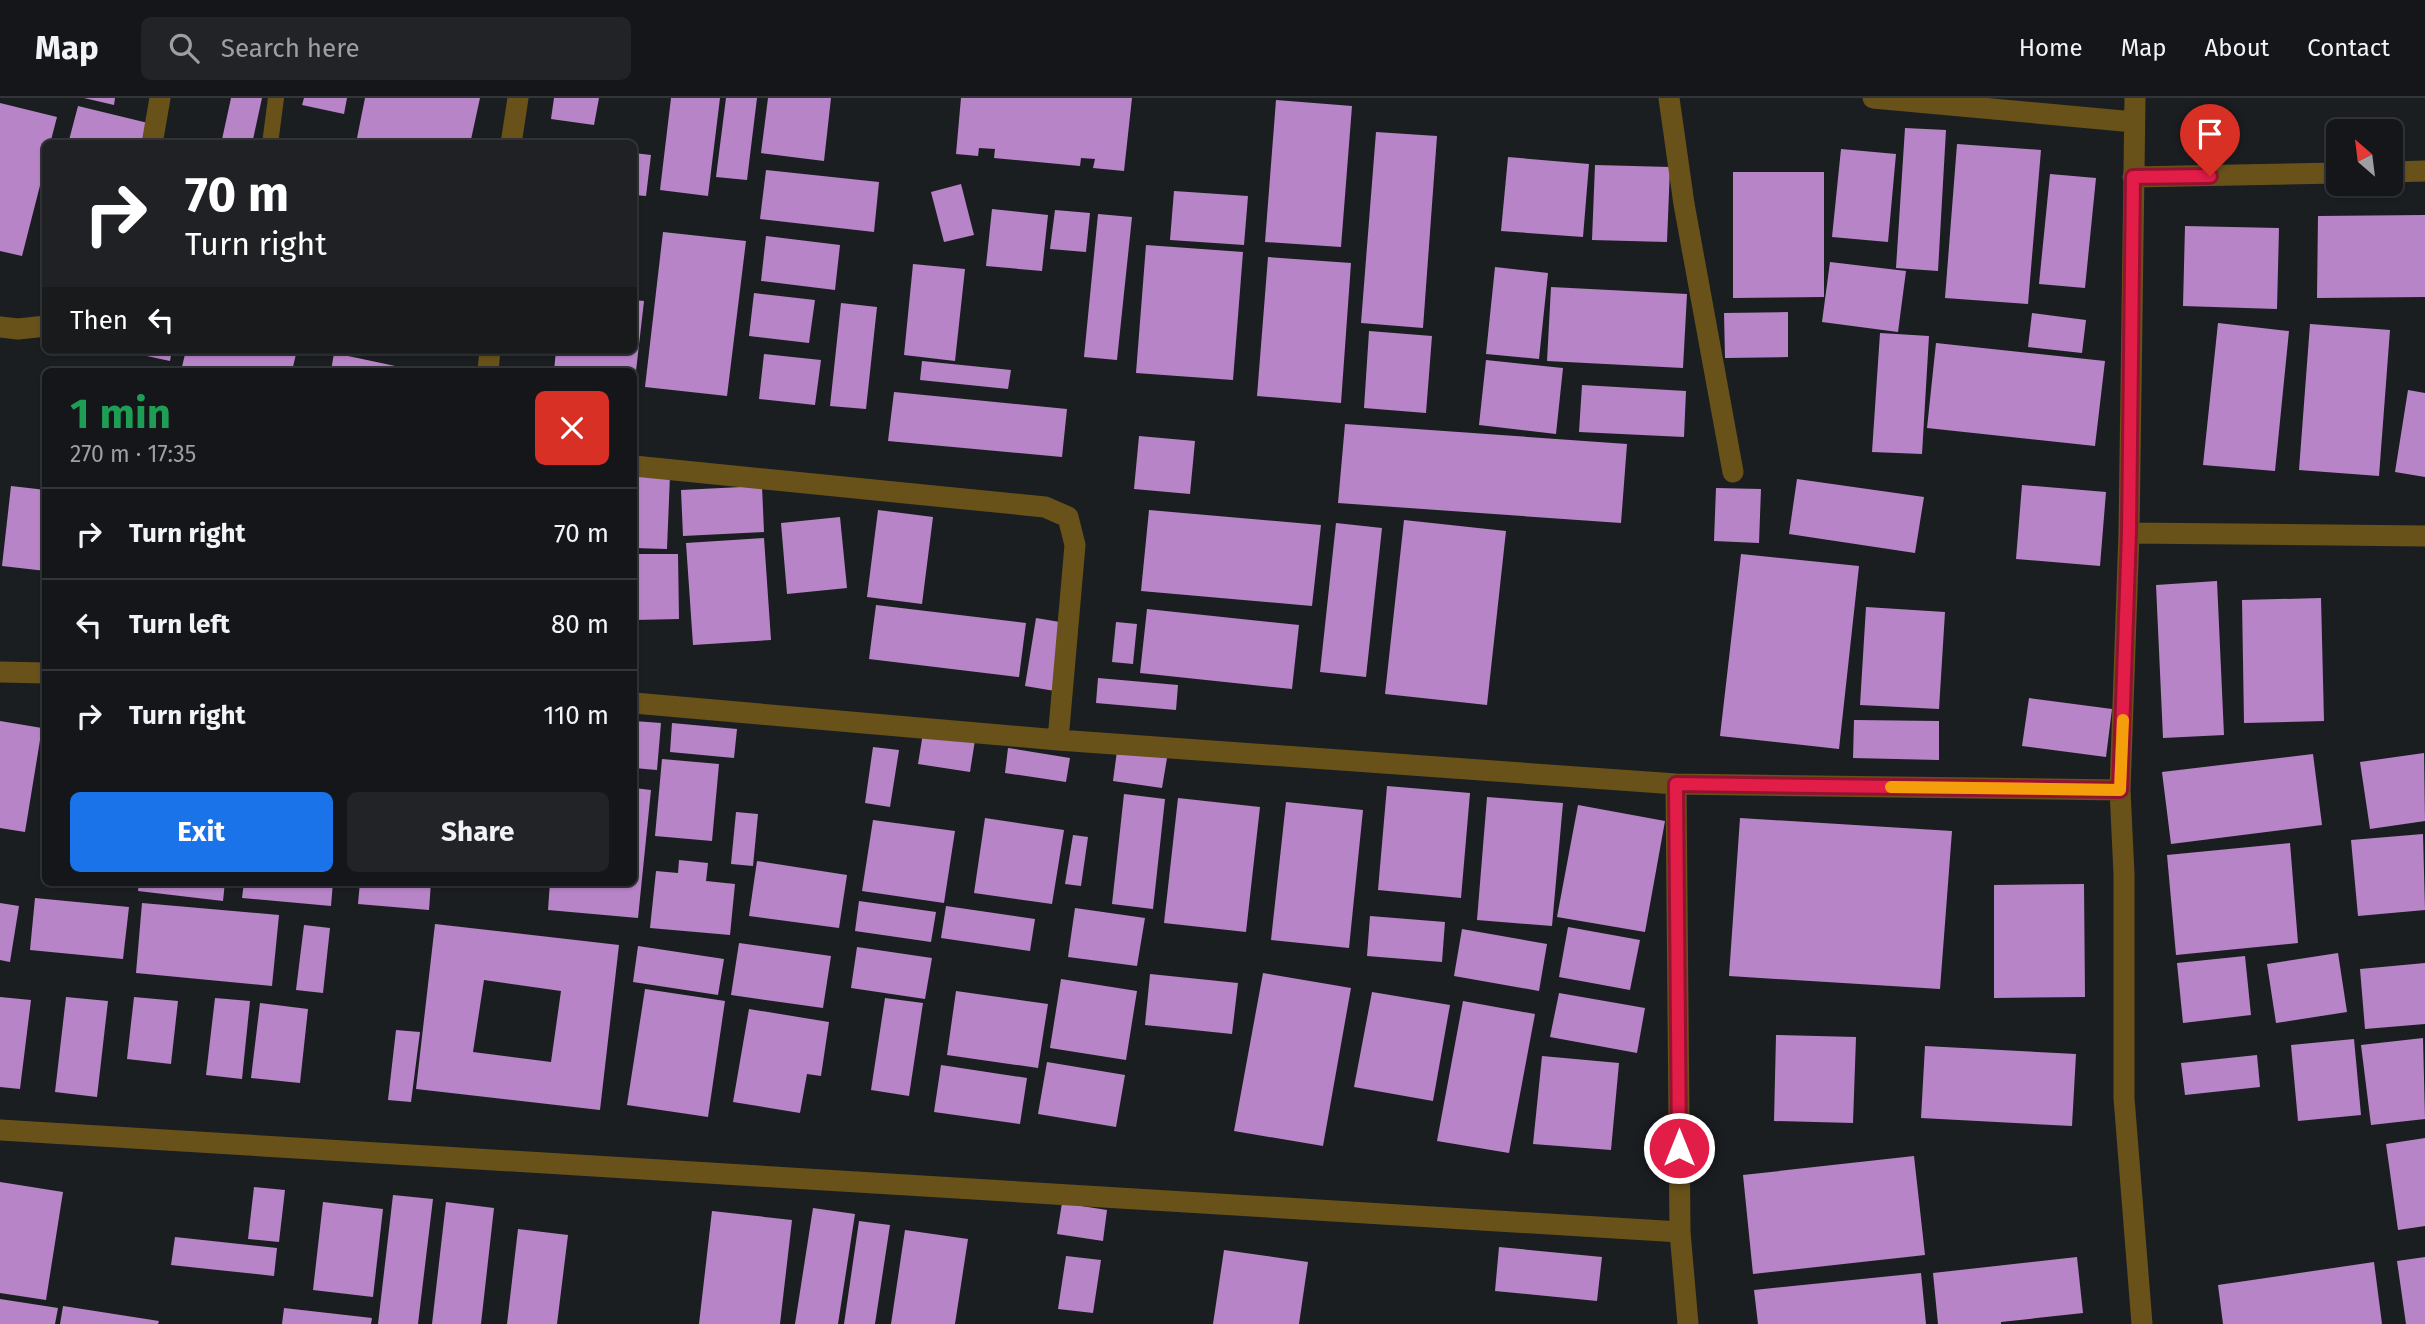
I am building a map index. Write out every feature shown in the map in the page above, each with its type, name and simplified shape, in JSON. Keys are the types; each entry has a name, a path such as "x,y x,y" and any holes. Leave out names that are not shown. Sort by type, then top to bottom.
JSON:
{"street":[{"path":"153,140 160,98"},
{"path":"512,140 519,98"},
{"path":"1668,98 1684,204 1733,472"},
{"path":"1873,98 2134,122"},
{"path":"2135,98 2129,533 2120,790 2124,874 2124,1098 2142,1324"},
{"path":"2403,172 2425,171"},
{"path":"2133,177 2326,173"},
{"path":"0,327 18,329 42,326"},
{"path":"637,466 1045,507 1068,517 1075,545 1058,740"},
{"path":"2129,533 2425,536"},
{"path":"0,672 42,673"},
{"path":"637,703 1058,740 1676,784 2120,790"},
{"path":"1676,784 1680,1232 1688,1324"},
{"path":"0,1130 1680,1232"}],"lane":[{"path":"271,140 276,98"}],"building":[{"path":"84,98 115,98 114,105"},
{"path":"231,98 262,98 253,140 222,140"},
{"path":"304,98 347,98 344,114 302,105"},
{"path":"365,98 480,98 471,140 357,140"},
{"path":"554,98 599,98 594,125 551,119"},
{"path":"671,98 720,98 708,196 660,190"},
{"path":"726,98 757,98 747,180 716,177"},
{"path":"768,98 831,98 824,161 761,153"},
{"path":"961,98 1132,98 1124,171 1093,168 1095,159 1081,158 1080,166 994,158 995,149 979,148 978,156 956,154"},
{"path":"1276,100 1352,106 1341,247 1265,242"},
{"path":"0,103 57,117 51,140 42,140 42,178 22,256 0,251"},
{"path":"78,106 148,123 144,140 69,140"},
{"path":"1905,128 1946,130 1938,271 1896,268"},
{"path":"1376,132 1437,136 1423,328 1361,323"},
{"path":"1957,144 2041,150 2028,304 1945,298"},
{"path":"1841,149 1896,154 1888,242 1832,237"},
{"path":"637,153 651,155 646,196 637,195"},
{"path":"1508,157 1589,164 1583,237 1501,231"},
{"path":"1595,165 1670,167 1667,242 1592,240"},
{"path":"766,170 879,182 874,232 760,219"},
{"path":"1733,172 1824,172 1824,297 1733,298"},
{"path":"2050,174 2096,178 2085,288 2039,284"},
{"path":"961,184 974,235 944,242 931,192"},
{"path":"1174,191 1248,196 1244,245 1170,240"},
{"path":"992,209 1048,215 1042,271 986,266"},
{"path":"1055,210 1090,213 1086,252 1050,249"},
{"path":"1098,214 1132,217 1117,360 1084,357"},
{"path":"2425,215 2425,297 2317,298 2318,216"},
{"path":"2185,226 2279,228 2277,309 2183,306"},
{"path":"663,232 746,241 727,396 645,387"},
{"path":"766,236 840,245 835,290 761,281"},
{"path":"1146,245 1243,252 1233,380 1136,373"},
{"path":"1268,257 1351,263 1341,403 1257,396"},
{"path":"1830,262 1906,271 1898,332 1822,322"},
{"path":"913,264 965,269 955,361 904,355"},
{"path":"1495,267 1548,273 1539,359 1486,354"},
{"path":"1551,287 1687,294 1683,368 1547,361"},
{"path":"754,293 815,300 809,343 749,336"},
{"path":"637,300 644,301 636,368 554,368 556,354 637,354"},
{"path":"841,303 877,307 866,409 830,406"},
{"path":"1788,312 1788,357 1725,358 1724,313"},
{"path":"2032,313 2086,320 2082,353 2028,347"},
{"path":"2218,323 2289,331 2275,471 2203,465"},
{"path":"2310,324 2390,330 2379,476 2299,470"},
{"path":"1369,331 1432,336 1426,413 1364,408"},
{"path":"1880,333 1929,336 1922,454 1872,452"},
{"path":"1936,343 2105,361 2095,446 1927,428"},
{"path":"142,354 171,354 170,361"},
{"path":"185,354 296,354 293,368 182,368"},
{"path":"334,354 339,354 405,368 332,368"},
{"path":"764,354 821,360 815,405 759,399"},
{"path":"1486,360 1563,368 1556,434 1479,425"},
{"path":"922,361 1011,370 1008,389 920,380"},
{"path":"1582,385 1686,391 1684,437 1579,432"},
{"path":"2408,390 2425,393 2425,477 2395,472"},
{"path":"894,392 1067,409 1062,457 888,441"},
{"path":"1345,424 1627,444 1621,523 1338,503"},
{"path":"1139,436 1195,441 1190,494 1134,489"},
{"path":"637,474 670,475 667,549 637,548"},
{"path":"1797,479 1924,497 1915,553 1789,534"},
{"path":"2022,485 2106,492 2100,566 2016,559"},
{"path":"11,486 42,490 42,571 2,566"},
{"path":"762,486 764,532 683,536 681,490"},
{"path":"1716,488 1761,489 1759,543 1714,541"},
{"path":"878,510 933,517 922,604 867,597"},
{"path":"1149,510 1321,525 1312,606 1141,591"},
{"path":"840,517 847,588 787,594 781,523"},
{"path":"1404,520 1506,531 1487,705 1385,694"},
{"path":"1336,523 1382,528 1366,677 1320,672"},
{"path":"764,538 771,640 693,645 686,543"},
{"path":"637,554 678,554 679,619 637,620"},
{"path":"1741,554 1859,566 1839,749 1720,736"},
{"path":"2217,581 2224,735 2163,738 2156,585"},
{"path":"2321,598 2324,721 2244,723 2242,600"},
{"path":"876,605 1026,623 1019,677 869,659"},
{"path":"1866,607 1945,612 1939,709 1860,705"},
{"path":"1147,609 1299,625 1292,689 1140,673"},
{"path":"1036,618 1066,623 1055,691 1025,686"},
{"path":"1116,622 1137,624 1133,664 1112,662"},
{"path":"1098,678 1178,685 1176,710 1096,703"},
{"path":"2029,698 2112,709 2106,757 2022,746"},
{"path":"1854,720 1939,721 1939,760 1853,758"},
{"path":"0,721 42,728 25,832 0,828"},
{"path":"637,721 661,723 657,770 637,768"},
{"path":"672,723 737,729 734,758 670,752"},
{"path":"923,733 975,740 970,772 918,764"},
{"path":"873,747 899,750 890,807 865,803"},
{"path":"1008,748 1070,758 1066,782 1005,773"},
{"path":"1117,751 1167,758 1162,788 1113,781"},
{"path":"2424,753 2425,821 2370,829 2360,762"},
{"path":"2313,754 2322,825 2171,844 2162,772"},
{"path":"662,759 719,764 712,841 655,836"},
{"path":"1387,786 1470,793 1461,898 1378,890"},
{"path":"637,788 651,790 638,918 548,910 550,886 637,886"},
{"path":"1124,794 1165,799 1153,909 1112,904"},
{"path":"1487,797 1563,803 1552,926 1477,920"},
{"path":"1178,798 1260,807 1246,932 1164,923"},
{"path":"1286,802 1363,810 1349,948 1271,940"},
{"path":"1578,805 1665,821 1645,932 1557,917"},
{"path":"736,812 758,814 753,866 731,864"},
{"path":"985,818 1064,830 1052,904 974,893"},
{"path":"1740,818 1952,831 1940,989 1729,976"},
{"path":"873,820 955,831 944,903 862,891"},
{"path":"2423,834 2425,910 2358,916 2351,840"},
{"path":"1073,835 1088,837 1081,886 1065,884"},
{"path":"2290,843 2298,943 2176,955 2167,855"},
{"path":"679,860 708,863 706,881 735,884 730,935 650,928 656,871 678,873"},
{"path":"757,861 847,875 839,928 749,916"},
{"path":"2084,884 2085,997 1994,998 1994,885"},
{"path":"139,886 225,886 223,901 138,891"},
{"path":"244,886 333,886 331,906 242,898"},
{"path":"360,886 431,886 429,910 358,904"},
{"path":"35,898 129,907 123,959 30,950"},
{"path":"859,901 936,912 931,942 855,931"},
{"path":"0,903 19,906 10,962 0,960"},
{"path":"142,903 279,915 272,986 136,973"},
{"path":"946,906 1035,919 1030,951 941,938"},
{"path":"1075,908 1145,918 1137,966 1068,957"},
{"path":"1370,916 1445,922 1442,962 1367,956"},
{"path":"435,924 619,945 600,1110 416,1089","holes":["484,980 561,991 551,1062 473,1052"]},
{"path":"304,925 330,928 323,993 296,990"},
{"path":"1568,927 1640,940 1630,990 1559,977"},
{"path":"1462,929 1547,944 1539,991 1454,976"},
{"path":"739,943 831,956 823,1008 731,995"},
{"path":"638,946 724,959 718,995 633,982"},
{"path":"857,947 932,958 925,999 851,988"},
{"path":"2338,953 2347,1012 2276,1023 2267,964"},
{"path":"2245,956 2251,1015 2183,1023 2177,963"},
{"path":"2425,963 2425,1024 2365,1029 2360,969"},
{"path":"1263,973 1351,988 1323,1146 1234,1131"},
{"path":"1150,974 1238,983 1232,1034 1145,1025"},
{"path":"1061,979 1137,991 1126,1060 1050,1048"},
{"path":"645,989 725,1001 708,1117 627,1105"},
{"path":"956,991 1048,1004 1038,1068 947,1055"},
{"path":"1372,992 1450,1005 1433,1101 1354,1087"},
{"path":"1559,993 1645,1008 1637,1053 1550,1037"},
{"path":"0,997 31,1000 20,1089 0,1087"},
{"path":"66,997 108,1001 97,1097 55,1092"},
{"path":"134,997 178,1001 171,1064 127,1059"},
{"path":"215,998 250,1001 242,1079 206,1075"},
{"path":"885,998 923,1003 909,1096 871,1090"},
{"path":"1463,1001 1535,1014 1509,1153 1437,1141"},
{"path":"260,1003 308,1009 300,1083 251,1078"},
{"path":"749,1009 829,1022 821,1076 807,1074 800,1113 733,1102"},
{"path":"396,1030 420,1032 411,1102 388,1100"},
{"path":"1776,1035 1856,1037 1853,1123 1774,1121"},
{"path":"2423,1038 2425,1119 2371,1125 2361,1045"},
{"path":"2354,1039 2361,1115 2298,1121 2291,1045"},
{"path":"1925,1046 2076,1054 2072,1126 1921,1118"},
{"path":"2257,1055 2260,1087 2185,1095 2181,1063"},
{"path":"1542,1056 1619,1063 1611,1150 1533,1144"},
{"path":"1047,1062 1125,1075 1116,1127 1038,1114"},
{"path":"941,1065 1027,1078 1020,1124 934,1112"},
{"path":"2425,1138 2425,1226 2398,1230 2386,1144"},
{"path":"1914,1156 1925,1255 1753,1274 1743,1175"},
{"path":"0,1182 63,1192 46,1300 0,1293"},
{"path":"254,1187 285,1190 279,1242 248,1239"},
{"path":"393,1195 433,1199 418,1324 378,1324"},
{"path":"323,1202 383,1209 373,1297 313,1290"},
{"path":"446,1202 494,1208 481,1324 432,1324"},
{"path":"1062,1203 1107,1210 1103,1241 1057,1234"},
{"path":"813,1208 855,1214 838,1324 795,1324"},
{"path":"712,1211 792,1220 780,1324 699,1324"},
{"path":"859,1221 890,1225 875,1324 844,1324"},
{"path":"518,1229 568,1235 557,1324 507,1324"},
{"path":"905,1230 968,1239 955,1324 891,1324"},
{"path":"175,1237 277,1248 274,1276 171,1265"},
{"path":"1499,1247 1602,1257 1597,1301 1495,1291"},
{"path":"1224,1250 1308,1262 1299,1324 1213,1324"},
{"path":"1066,1256 1101,1260 1093,1313 1058,1309"},
{"path":"2077,1257 2083,1313 2001,1324 1938,1324 1933,1273"},
{"path":"2425,1257 2425,1324 2406,1324 2397,1261"},
{"path":"2374,1262 2382,1324 2223,1324 2218,1285"},
{"path":"1921,1273 1926,1324 1758,1324 1754,1290"},
{"path":"0,1299 58,1308 55,1324 0,1324"},
{"path":"63,1306 159,1321 158,1324 60,1324"},
{"path":"284,1308 372,1318 371,1324 282,1324"}],"slow traffic":[{"path":"1891,787 2120,790 2123,720"}],"route":[{"path":"1679,1148 1676,784 2120,790 2129,533 2133,177 2210,176"}]}
